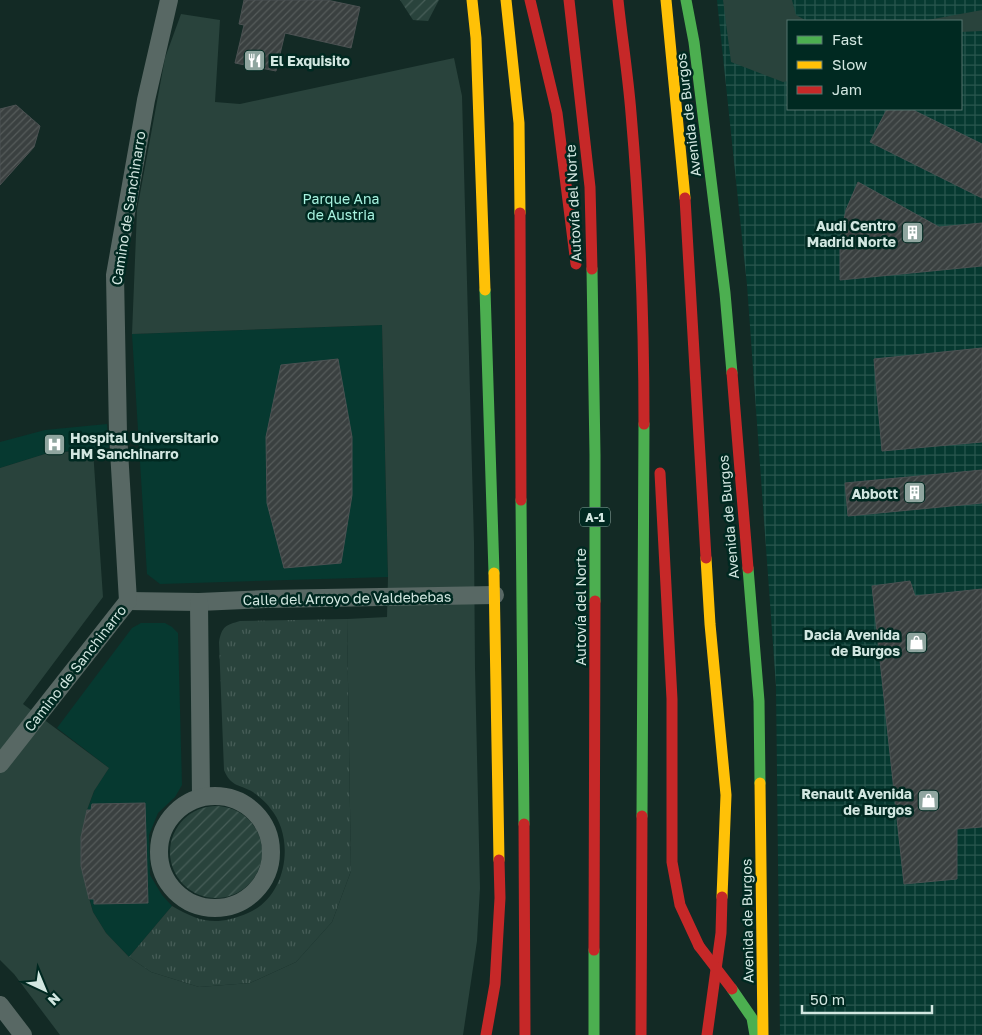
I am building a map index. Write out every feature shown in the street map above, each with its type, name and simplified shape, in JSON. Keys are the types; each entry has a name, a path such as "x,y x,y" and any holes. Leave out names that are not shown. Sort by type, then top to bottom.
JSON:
{"main road":[{"path":"472,0 476,38 495,595 500,898 495,984 486,1035"},
{"path":"506,0 518,123 525,1035"},
{"path":"530,0 557,114 577,280"},
{"name":"Autovía del Norte","path":"569,0 590,187 595,455 594,1035"},
{"path":"618,0 631,112 638,208 645,393 641,1035"},
{"path":"666,0 686,216 710,624 726,795 721,933 707,1035"},
{"name":"Avenida de Burgos","path":"686,0 694,42 725,293 759,700 763,1035"},
{"path":"581,319 595,455"},
{"path":"645,393 656,431"},
{"path":"659,460 672,699 672,862 680,904 699,946 752,1018 755,1035"}],"street":[{"name":"Camino de Sanchinarro","path":"0,764 128,601 118,434 115,275 146,100 169,0"},
{"name":"Calle del Arroyo de Valdebebas","path":"128,601 199,602 495,595"},
{"path":"199,602 201,797"},
{"path":"219,796 236,800 251,809 263,822 270,839 271,856 266,874 257,889 243,900 227,906 208,907 189,901 174,890 163,874 159,855 161,836 170,818 184,805 201,797 219,796"},
{"path":"0,1005 23,1035"}],"shaded area":[{"path":"717,0 982,0 982,1033 980,1035 780,1035 776,686 747,285"},
{"path":"382,325 388,577 160,584 147,574 132,334"},
{"name":"Hospital Universitario HM Sanchinarro","path":"107,424 109,448 48,453 0,468 0,442 45,430"},
{"path":"141,623 165,623 178,633 182,785 175,797 158,813 149,835 150,875 162,895 172,906 129,957 106,933 93,912 81,866 81,837 87,810 95,789 109,768 57,728 132,628"}],"green space":[{"path":"400,0 439,0 428,21 413,20"},
{"path":"723,0 792,0 796,15 805,20 787,20 787,81 783,82 731,62"},
{"path":"982,10 982,31 962,32 962,20 927,20"},
{"name":"Parque Ana de Austria","path":"181,14 220,20 215,102 240,104 454,58 462,96 474,542 480,888 477,941 463,1035 60,1035 14,974 0,960 0,468 48,453 93,450 103,597 23,704 109,768 94,791 87,810 81,837 81,866 87,891 93,912 106,933 129,957 151,972 199,987 250,983 296,962 332,922 351,871 347,619 387,617 388,577 382,325 132,334 137,210 165,58"},
{"path":"347,619 351,871 332,922 296,962 250,983 199,987 151,972 129,957 172,906 182,912 209,921 227,920 237,917 261,905 272,894 279,881 283,866 285,850 278,820 264,801 253,792 233,782 224,770 219,642 223,629 240,621"},
{"path":"216,806 225,807 242,814 254,826 261,843 261,861 254,878 242,890 225,897 216,898 207,897 190,890 178,878 171,861 170,852 171,843 178,826 190,814 207,807"}],"building":[{"path":"244,0 327,0 360,7 351,48 285,33 276,71 235,63 244,25 239,24"},
{"path":"16,105 40,126 34,147 0,185 0,109"},
{"path":"886,110 913,110 982,144 982,198 870,142"},
{"name":"Audi Centro Madrid Norte","path":"858,182 939,227 982,223 982,266 840,280 840,239 846,210"},
{"path":"982,348 982,442 882,451 874,359"},
{"path":"338,359 352,437 352,495 341,563 284,568 267,503 266,437 281,365"},
{"name":"Abbott","path":"982,470 982,503 848,516 845,483"},
{"path":"910,581 915,596 982,589 982,827 957,829 957,879 904,884 872,586"},
{"path":"145,803 148,903 94,904 94,899 89,899 81,866 81,837 87,810 91,810 92,804"}],"traffic: fast":[{"path":"686,0 694,42 725,293 732,373"},
{"path":"592,269 595,601"},
{"path":"485,290 494,573"},
{"path":"642,816 644,424"},
{"path":"521,500 524,824"},
{"path":"748,568 759,701 760,783"},
{"path":"594,950 594,1035"},
{"path":"732,989 752,1018 755,1035"}],"traffic: slow":[{"path":"472,0 476,38 485,290"},
{"path":"506,0 519,123 520,213"},
{"path":"666,0 685,198"},
{"path":"706,558 710,624 726,795 722,897"},
{"path":"494,573 499,860"},
{"path":"760,783 763,1035"}],"traffic: jam":[{"path":"530,0 557,113 576,264"},
{"path":"569,0 590,187 592,269"},
{"path":"618,0 630,99 637,190 644,424"},
{"path":"685,198 706,558"},
{"path":"520,213 521,500"},
{"path":"732,373 748,568"},
{"path":"660,473 672,699 672,862 680,905 699,946"},
{"path":"594,950 595,601"},
{"path":"641,1035 642,816"},
{"path":"524,824 525,1035"},
{"path":"486,1035 495,984 500,898 499,860"},
{"path":"707,1035 721,933 722,897"},
{"path":"699,946 732,989"}],"place":[{"name":"El Exquisito","path":"254,60"},
{"name":"Audi Centro Madrid Norte","path":"912,233"},
{"name":"Hospital Universitario HM Sanchinarro","path":"54,445"},
{"name":"Abbott","path":"914,493"},
{"name":"Dacia Avenida de Burgos","path":"916,642"},
{"name":"Renault Avenida de Burgos","path":"928,801"}]}
